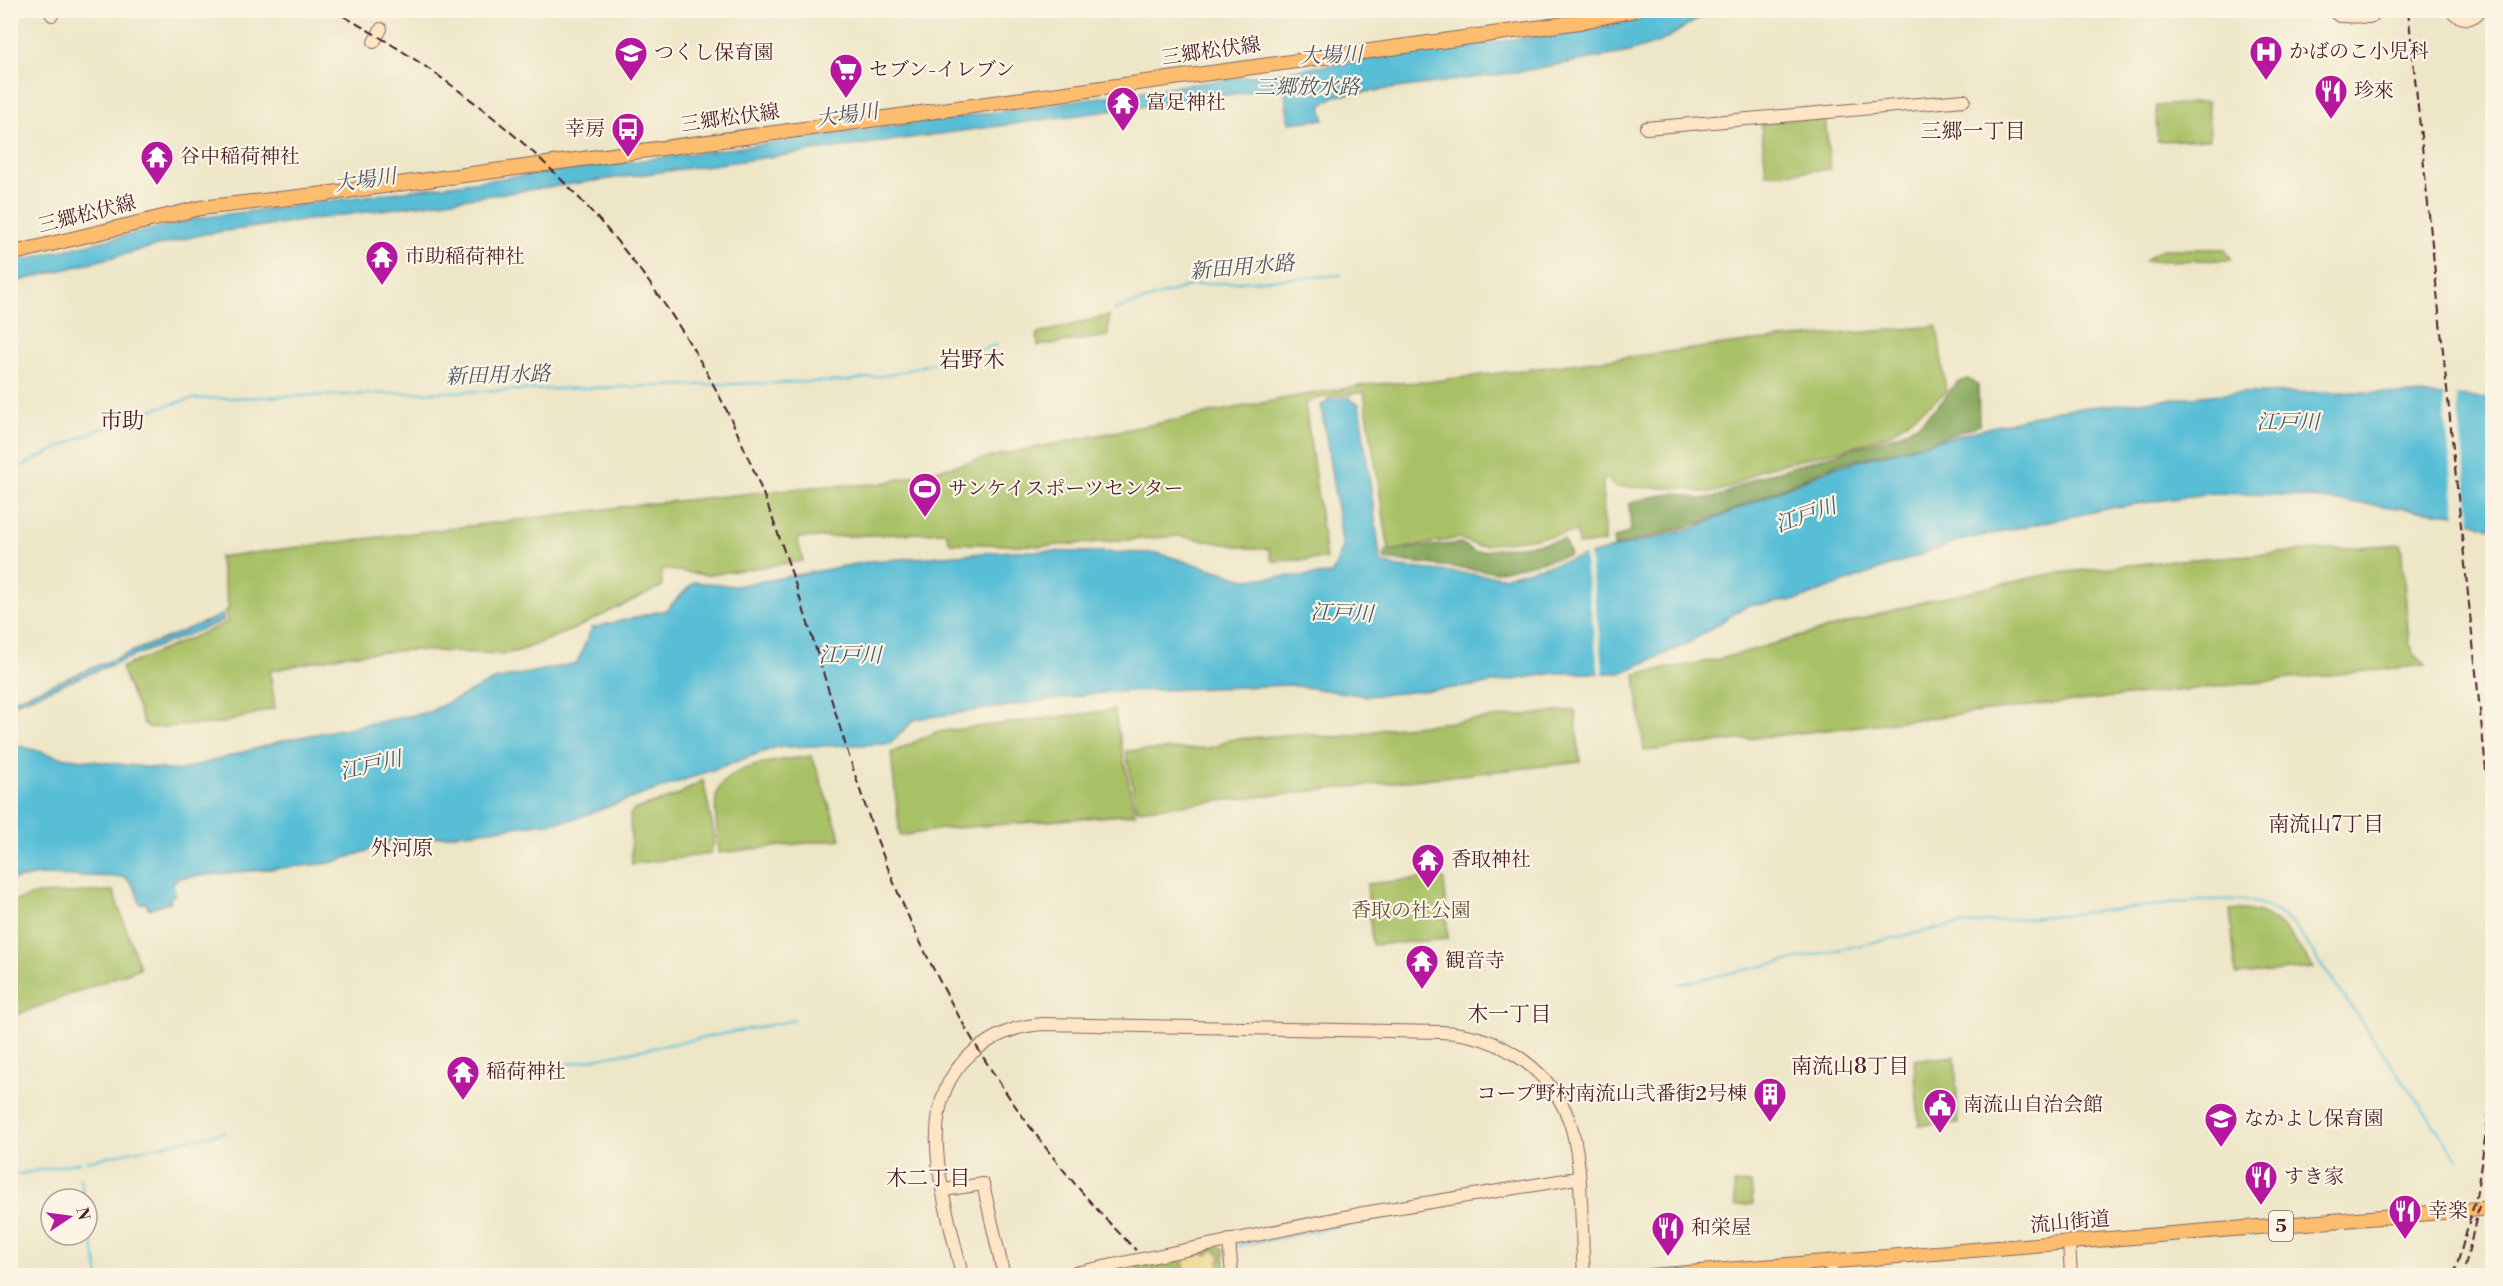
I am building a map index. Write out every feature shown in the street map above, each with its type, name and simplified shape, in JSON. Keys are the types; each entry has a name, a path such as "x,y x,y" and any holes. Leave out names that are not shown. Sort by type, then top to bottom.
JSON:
{"main road":[{"name":"三郷松伏線","path":"10,254 200,208 324,194 935,112 1587,20 1635,10"},
{"name":"流山街道","path":"1650,1275 2493,1208"}],"street":[{"path":"2332,10 2339,16 2369,17 2373,16 2375,10"},
{"path":"2451,10 2456,16 2467,18 2474,17 2480,10"},
{"path":"374,42 381,29"},
{"path":"1646,128 1964,100"},
{"path":"962,1275 937,1153 935,1129 939,1107 946,1086 962,1063 984,1043 1008,1030 1043,1024 1441,1032 1481,1037 1518,1056 1536,1071 1552,1089 1572,1129 1584,1275"},
{"path":"1060,1275 1358,1214 1577,1178"},
{"path":"944,1190 983,1184 1004,1275"},
{"path":"1229,1240 1232,1275"},
{"path":"2069,1242 2071,1275"},
{"path":"1831,1261 1832,1275"}],"green space":[{"path":"2208,102 2210,139 2157,141 2156,106"},
{"path":"1825,117 1830,169 1766,174 1761,122"},
{"path":"2162,249 2225,249 2232,260 2145,261"},
{"path":"1109,315 1108,336 1038,346 1037,334"},
{"name":"サンケイスポーツセンター","path":"1937,326 1946,392 1890,434 1856,446 1761,469 1731,487 1714,492 1700,492 1685,488 1615,487 1607,478 1603,480 1604,542 1578,545 1577,532 1478,546 1459,538 1389,551 1364,392 1319,398 1305,403 1326,559 1272,561 1269,549 1249,548 1179,536 1046,546 950,543 946,532 797,538 803,561 707,575 661,569 662,586 574,629 519,651 503,654 411,650 345,655 270,671 275,708 223,723 150,728 144,724 121,668 228,622 224,611 229,610 219,557 637,505 823,486 879,484 1003,454 1292,397 1373,384 1427,382 1755,341"},
{"path":"1968,379 1978,385 1979,425 1924,444 1837,464 1705,522 1614,547 1614,539 1631,531 1629,504 1646,498 1677,493 1700,499 1720,496 1755,478 1895,436 1919,424 1944,399 1956,383"},
{"path":"1564,540 1570,555 1496,572 1384,559 1386,551 1461,543 1475,552"},
{"path":"2401,544 2409,642 2414,654 2426,665 2039,705 1644,751 1635,674 1716,660 1930,600 2050,574 2166,561"},
{"path":"1114,710 1135,814 943,829 900,836 891,753 936,732"},
{"path":"1575,710 1580,762 1137,810 1126,751 1208,748 1220,745 1227,740 1307,733 1328,737 1349,736 1391,728"},
{"path":"812,756 841,839 719,853 716,798 720,786 729,777 755,765"},
{"path":"703,780 715,839 710,854 632,864 630,815 634,810 678,795"},
{"name":"香取の社公園","path":"1428,878 1444,879 1448,939 1372,945 1367,884"},
{"path":"113,891 140,968 11,1017 11,902 38,894"},
{"path":"2230,910 2246,910 2270,918 2289,934 2314,968 2236,975"},
{"path":"1955,1056 1958,1123 1919,1125 1914,1060"},
{"path":"1751,1183 1753,1204 1735,1206 1734,1184"},
{"path":"1220,1246 1224,1249 1226,1275 1143,1275 1134,1264"}],"sand":[{"path":"1213,1249 1222,1256 1219,1261 1223,1275 1187,1275 1183,1264 1186,1257 1201,1253 1208,1255"}],"water":[{"name":"三郷放水路","path":"1655,11 1711,11 1662,41 1629,52 1511,73 1335,96 1321,106 1324,119 1289,123 1284,87 204,234 11,283 10,263 199,218 772,143 1610,26"},
{"name":"江戸川","path":"2362,392 2492,398 2492,529 2454,514 2283,495 2212,493 2115,507 1958,541 1797,600 1746,606 1687,644 1621,673 1555,673 1474,686 1368,696 1290,685 1108,692 915,719 890,744 777,747 571,820 393,842 331,863 178,878 173,883 175,895 170,897 171,902 149,909 146,903 140,904 135,888 125,877 37,875 11,880 10,743 59,757 178,771 285,740 429,712 494,680 577,663 592,628 666,610 694,582 735,586 873,561 1013,551 1157,553 1245,579 1332,574 1343,547 1321,405 1327,403 1327,400 1350,397 1352,401 1359,404 1381,563 1399,567 1503,577 1694,528 1835,467 2058,410 2232,393"},
{"path":"222,615 224,620 11,705 11,701"}],"pier":[{"path":"2443,393 2456,393 2471,524 2456,518"},
{"path":"1589,552 1604,676 1599,676 1584,553"}],"waterway":[{"name":"新田用水路","path":"1114,310 1192,285 1341,275"},
{"name":"新田用水路","path":"10,472 77,439 121,421 192,399 847,381 894,374 997,345"},
{"path":"1675,985 1949,926 2210,900 2256,903 2276,911 2295,927 2458,1159"},
{"path":"481,1081 795,1020"},
{"path":"86,1161 225,1132"},
{"path":"15,1175 80,1162"},
{"path":"80,1178 82,1187"},
{"path":"1234,1246 1432,1209"},
{"path":"93,1247 99,1276"}],"railway":[{"path":"332,10 393,46 452,85 507,129 558,176 605,227 649,282 688,341 723,403 765,500 784,550 865,805 887,866 942,986 1010,1099 1091,1203 1136,1250"},
{"path":"2408,10 2492,828"},
{"path":"2454,1276 2476,1197 2492,1093"},
{"path":"2465,1267 2479,1206"}],"place":[{"name":"かばのこ小児科","path":"2266,81"},
{"name":"つくし保育園","path":"631,82"},
{"name":"セブン-イレブン","path":"846,99"},
{"name":"珍來","path":"2331,120"},
{"name":"富足神社","path":"1123,132"},
{"name":"幸房","path":"628,158"},
{"name":"谷中稲荷神社","path":"157,186"},
{"name":"市助稲荷神社","path":"382,286"},
{"name":"サンケイスポーツセンター","path":"925,518"},
{"name":"香取神社","path":"1428,889"},
{"name":"観音寺","path":"1422,990"},
{"name":"稲荷神社","path":"463,1101"},
{"name":"コープ野村南流山弐番街2号棟","path":"1770,1123"},
{"name":"南流山自治会館","path":"1940,1134"},
{"name":"なかよし保育園","path":"2221,1148"},
{"name":"すき家","path":"2261,1206"},
{"name":"幸楽","path":"2405,1240"},
{"name":"和栄屋","path":"1668,1257"}],"district":[{"name":"三郷一丁目","path":"1973,132"},
{"name":"岩野木","path":"972,360"},
{"name":"市助","path":"122,421"},
{"name":"南流山7丁目","path":"2326,825"},
{"name":"外河原","path":"402,849"},
{"name":"木一丁目","path":"1509,1015"},
{"name":"南流山8丁目","path":"1850,1067"},
{"name":"木二丁目","path":"928,1179"}],"water label":[{"name":"大場川","path":"1331,56"},
{"name":"大場川","path":"847,116"},
{"name":"大場川","path":"365,181"}]}
